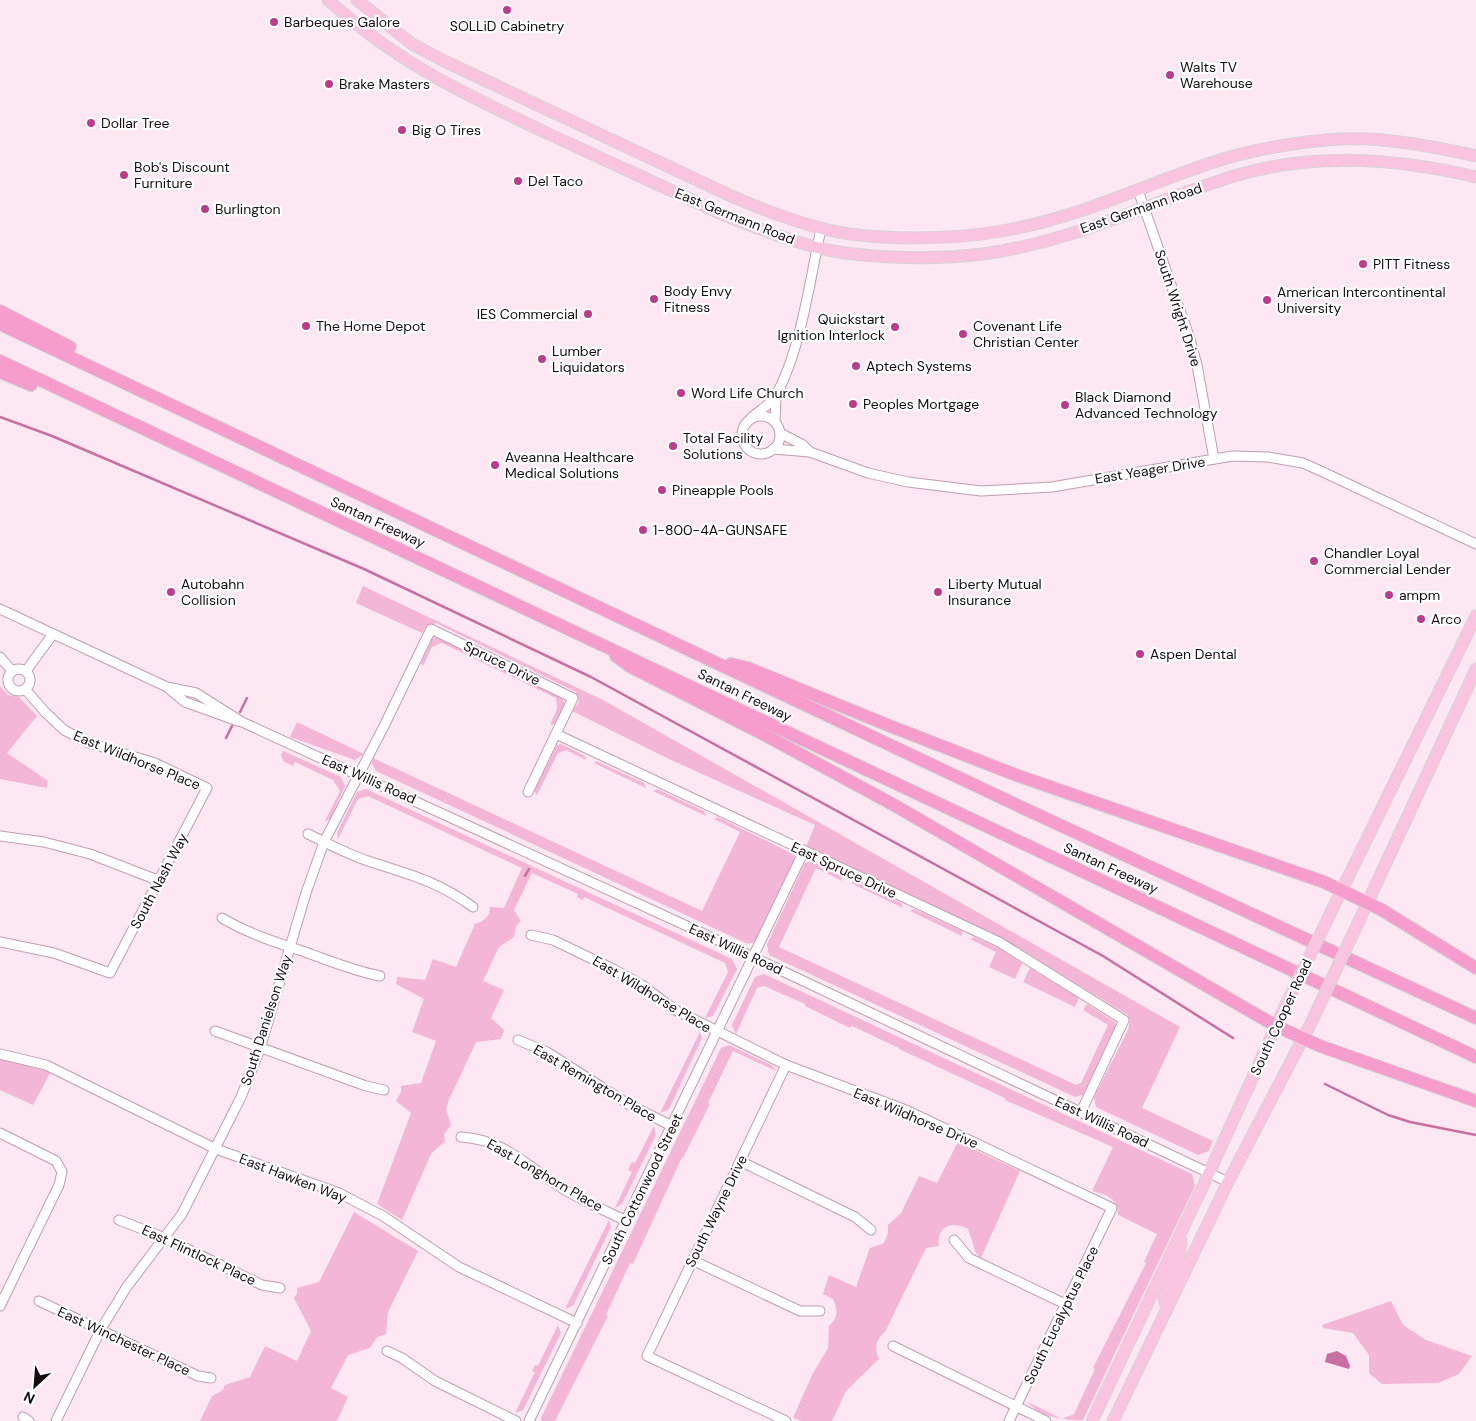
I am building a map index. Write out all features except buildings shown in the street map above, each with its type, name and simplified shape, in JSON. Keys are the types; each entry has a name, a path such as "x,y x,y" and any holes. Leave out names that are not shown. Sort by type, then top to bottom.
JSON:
{"highway":[{"path":"0,312 167,394 197,416"},
{"name":"Santan Freeway","path":"0,324 1476,1018"},
{"name":"Santan Freeway","path":"0,361 596,640 1476,1057"},
{"path":"0,372 36,387 89,403"},
{"path":"596,640 631,667 763,734 894,805 1276,1026 1320,1046 1476,1101"},
{"path":"705,657 748,668 1016,775 1324,882 1367,903 1476,968"}],"main road":[{"name":"East Germann Road","path":"328,0 356,26 396,55 470,96 724,215 763,231 817,248 887,256 982,254 1045,240 1236,176 1303,163 1358,160 1393,161 1422,165 1476,177"},
{"name":"East Germann Road","path":"357,0 412,44 444,61 729,195 775,214 822,229 924,239 1011,230 1058,218 1218,160 1324,140 1369,139 1476,156"},
{"name":"South Cooper Road","path":"1092,1421 1210,1173 1283,1011 1476,616"},
{"name":"South Cooper Road","path":"1113,1421 1228,1182 1304,1038 1476,670"},
{"path":"1167,1309 1164,1298 1178,1262 1183,1229"}],"street":[{"name":"South Wright Drive","path":"1138,190 1189,336 1197,365 1214,459"},
{"path":"776,395 743,428 742,434 746,446 756,453 768,452 778,442 780,433 775,422 776,395 794,345 822,229"},
{"path":"751,418 764,416 775,422"},
{"name":"East Yeager Drive","path":"780,433 810,452"},
{"name":"East Yeager Drive","path":"773,449 810,452 868,474 908,482 1001,491 1052,487 1232,456 1303,463 1476,544"},
{"name":"East Willis Road","path":"0,609 167,687 185,702 226,718 242,722 358,774 754,957 1228,1182"},
{"name":"Spruce Drive","path":"431,629 573,698 556,734"},
{"name":"South Danielson Way","path":"56,1421 101,1329 126,1288 182,1214 241,1097 260,1049 324,842 431,629"},
{"path":"26,671 53,634"},
{"path":"0,657 12,670"},
{"path":"19,668 26,671 30,680 25,689 19,691 10,686 8,680 12,670 19,668"},
{"name":"East Wildhorse Place","path":"25,689 44,712 64,730 89,743 155,763 207,788"},
{"path":"528,792 556,734"},
{"name":"East Spruce Drive","path":"556,734 999,942 1124,1020 1081,1112"},
{"name":"South Nash Way","path":"0,942 54,952 110,973 160,881 207,788"},
{"path":"308,834 366,860 413,874 458,896 473,907"},
{"path":"0,836 44,842 90,854 160,881"},
{"name":"South Cottonwood Street","path":"528,1421 804,851"},
{"path":"222,918 234,925 290,947 380,976"},
{"name":"East Wildhorse Place","path":"531,935 553,940 612,969 642,985 675,1010 717,1032"},
{"path":"215,1031 260,1049 366,1086 384,1090"},
{"name":"East Wildhorse Drive","path":"717,1032 786,1065 906,1110 1112,1208"},
{"name":"East Remington Place","path":"518,1040 547,1052 628,1104 672,1126"},
{"name":"East Hawken Way","path":"0,1054 46,1065 216,1149 339,1192 383,1216 459,1267 577,1323"},
{"name":"South Wayne Drive","path":"786,1065 647,1356 786,1421"},
{"path":"0,1133 56,1161 62,1172 59,1185 0,1306"},
{"name":"East Longhorn Place","path":"461,1137 483,1138 508,1151 566,1190 626,1221"},
{"path":"740,1161 855,1217 871,1230"},
{"name":"South Eucalyptus Place","path":"1009,1421 1112,1208"},
{"name":"East Flintlock Place","path":"119,1220 165,1238 262,1285 280,1288"},
{"path":"954,1240 969,1258 1065,1304"},
{"path":"692,1260 800,1311 820,1311"},
{"name":"East Winchester Place","path":"39,1301 198,1376 210,1378"},
{"path":"894,1346 1046,1421"},
{"path":"387,1351 402,1358 435,1381 516,1421"}],"shaded area":[{"path":"363,586 603,700 1180,1027 1142,1108 1213,1141 1209,1151 1198,1155 1096,1107 1094,1097 1128,1030 1130,1020 1128,1015 1000,937 806,847 815,825 669,759 572,711 579,702 576,692 436,623 426,626 422,633 356,603"},
{"path":"437,637 560,696 565,704 555,724 550,725 557,709 556,698 442,643 432,647 423,666 421,663 432,639"},
{"path":"0,686 8,695 19,697 37,716 7,753 48,781 47,788 0,779"},
{"path":"297,722 364,754 355,760 290,737"},
{"path":"561,744 585,756 586,760 566,750 558,753 537,795 534,791 557,745"},
{"path":"283,751 341,777 345,786 330,819 325,821 340,791 333,780 295,762 293,766 283,761 281,755"},
{"path":"373,758 702,911 740,832 714,819 718,817 793,854 795,859 757,941 748,944 376,771 372,764"},
{"path":"596,761 644,783 646,788 594,763"},
{"path":"366,789 732,959 737,969 713,1016 705,1018 728,972 725,963 584,897 583,900 577,897 578,894 532,873 514,910 521,921 516,926 514,937 499,947 483,981 504,990 491,1018 504,1030 501,1039 476,1042 446,1109 451,1125 444,1134 445,1141 431,1154 402,1220 377,1204 411,1113 396,1101 401,1092 401,1086 421,1083 436,1041 412,1032 424,999 396,984 397,977 425,980 433,959 456,967 475,924 486,919 490,907 504,908 522,868 368,796 358,799 338,839 337,833 357,792"},
{"path":"657,789 704,811 706,816 653,791"},
{"path":"812,861 841,876 842,881 816,868 779,947 1076,1085 1081,1083 1108,1025 1083,1010 1087,1004 1115,1022 1116,1026 1086,1094 1075,1097 769,955 767,944 805,863"},
{"path":"854,881 901,903 903,908 851,883"},
{"path":"914,909 962,931 962,936 910,911"},
{"path":"974,937 998,948 1022,963 1015,979 989,967 996,952 970,939"},
{"path":"1030,968 1079,998 1075,1007 1023,982"},
{"path":"764,974 1192,1174 1195,1186 1083,1420 1063,1419 1074,1414 1095,1369 1093,1368 1146,1263 1144,1262 1157,1234 1118,1215 1116,1205 1111,1198 1092,1191 1113,1147 1005,1100 1005,1098 852,1026 850,1028 805,1006 805,1004 764,986 757,988 736,1034 732,1025 755,977"},
{"path":"700,1032 702,1038 669,1109 660,1113"},
{"path":"729,1045 773,1066 776,1071 733,1051 708,1103 710,1104 682,1157 633,1264 630,1263 606,1315 608,1316 555,1421 542,1421 541,1418 721,1048"},
{"path":"0,1054 53,1068 33,1105 0,1090"},
{"path":"654,1126 656,1135 622,1204 615,1208 632,1172 628,1170 632,1162 635,1163"},
{"path":"958,1142 1020,1171 981,1258 976,1253 968,1229 956,1225 946,1227 940,1234 939,1246 926,1248 885,1332 878,1341 876,1347 879,1359 846,1391 832,1421 801,1421 793,1418 812,1375 828,1348 829,1326 836,1317 836,1307 833,1299 823,1294 829,1275 856,1287 870,1248 884,1243 888,1233 888,1225 901,1213 919,1176 937,1183"},
{"path":"354,1212 418,1251 388,1312 386,1334 377,1337 370,1348 348,1355 331,1388 348,1397 337,1421 200,1421 212,1396 223,1390 225,1385 250,1377 265,1346 297,1361 311,1331 294,1298 297,1288 319,1282"},
{"path":"609,1220 611,1227 573,1306 565,1309"},
{"path":"1391,1301 1403,1325 1426,1340 1472,1356 1459,1374 1438,1383 1382,1384 1369,1373 1369,1355 1353,1333 1323,1328 1322,1325"},
{"path":"558,1325 561,1333 523,1410 515,1413 535,1372 532,1371 535,1365 538,1366"},
{"path":"1337,1351 1346,1356 1350,1366 1349,1369 1325,1362 1327,1354"},
{"path":"1028,1402 1061,1418 1038,1411"}],"waterway":[{"path":"0,417 52,436 364,569 591,677 1103,956 1233,1038"},
{"path":"240,712 247,698"},
{"path":"226,738 232,726"},
{"path":"525,876 529,869"},
{"path":"1325,1084 1388,1115 1410,1122 1476,1135"}],"place":[{"name":"SOLLiD Cabinetry","path":"507,10"},
{"name":"Barbeques Galore","path":"274,22"},
{"name":"Walts TV Warehouse","path":"1170,75"},
{"name":"Brake Masters","path":"329,84"},
{"name":"Dollar Tree","path":"91,123"},
{"name":"Big O Tires","path":"402,130"},
{"name":"Bob's Discount Furniture","path":"124,175"},
{"name":"Del Taco","path":"518,181"},
{"name":"Burlington","path":"205,209"},
{"name":"PITT Fitness","path":"1363,264"},
{"name":"Body Envy Fitness","path":"654,299"},
{"name":"American Intercontinental University","path":"1267,300"},
{"name":"IES Commercial","path":"588,314"},
{"name":"The Home Depot","path":"306,326"},
{"name":"Quickstart Ignition Interlock","path":"895,327"},
{"name":"Covenant Life Christian Center","path":"963,334"},
{"name":"Lumber Liquidators","path":"542,359"},
{"name":"Aptech Systems","path":"856,366"},
{"name":"Word Life Church","path":"681,393"},
{"name":"Peoples Mortgage","path":"853,404"},
{"name":"Black Diamond Advanced Technology","path":"1065,405"},
{"name":"Total Facility Solutions","path":"673,446"},
{"name":"Aveanna Healthcare Medical Solutions","path":"495,465"},
{"name":"Pineapple Pools","path":"662,490"},
{"name":"1-800-4A-GUNSAFE","path":"643,530"},
{"name":"Chandler Loyal Commercial Lender","path":"1314,561"},
{"name":"Autobahn Collision","path":"171,592"},
{"name":"Liberty Mutual Insurance","path":"938,592"},
{"name":"ampm","path":"1389,595"},
{"name":"Arco","path":"1421,619"},
{"name":"Aspen Dental","path":"1140,654"}]}
